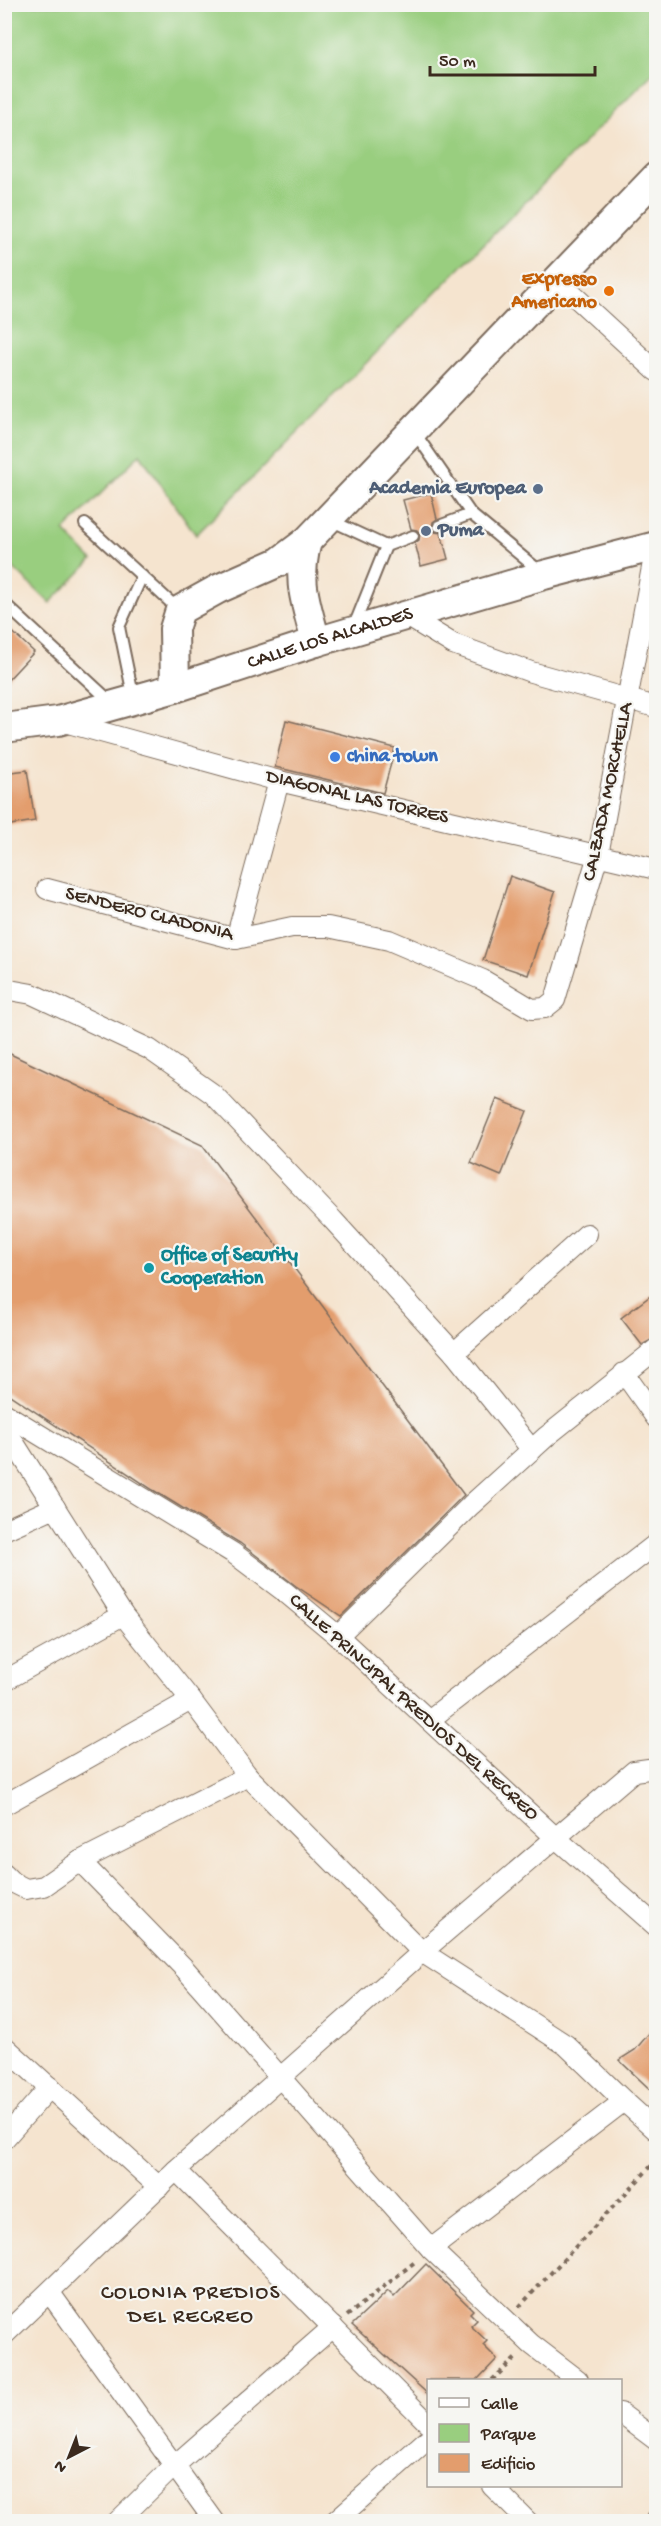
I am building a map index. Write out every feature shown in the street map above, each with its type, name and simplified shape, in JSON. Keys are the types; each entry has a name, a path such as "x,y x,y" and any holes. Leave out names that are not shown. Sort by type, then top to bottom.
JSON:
{"street":[{"path":"176,688 174,629 180,610 218,589 279,562 307,541 657,177"},
{"path":"558,281 657,371"},
{"path":"307,541 301,579 316,642"},
{"name":"CALLE LOS ALCALDES","path":"4,728 58,721 124,703 316,642 544,575 656,546"},
{"name":"CALZADA MORCHELLA","path":"555,1000 598,855 629,700 656,546"},
{"path":"407,616 453,644 531,672 657,707"},
{"name":"DIAGONAL LAS TORRES","path":"58,721 279,781 657,869"},
{"path":"236,939 279,781"},
{"name":"SENDERO CLADONIA","path":"47,890 236,939 292,927 328,927 389,940 483,980 532,1009 545,1008 555,1000"},
{"path":"4,989 32,994 149,1049 213,1094 333,1220 454,1353 532,1450"},
{"path":"454,1353 587,1234"},
{"path":"338,1636 471,1505 532,1450 624,1373 657,1349"},
{"path":"624,1373 657,1418"},
{"name":"CALLE PRINCIPAL PREDIOS DEL RECREO","path":"4,1413 232,1553 338,1636 556,1838 657,1926"},
{"path":"4,1427 123,1615 248,1776 422,1952 566,2045 657,2130"},
{"path":"4,1530 56,1507"},
{"path":"429,1720 657,1544"},
{"path":"4,1681 123,1615"},
{"path":"4,1805 191,1700"},
{"path":"4,2335 176,2170 422,1952 634,1771 657,1768"},
{"path":"4,1874 12,1882 26,1888 44,1886 80,1861 248,1776"},
{"path":"80,1861 184,1968 431,2249 531,2344 577,2379"},
{"path":"4,2046 159,2187"},
{"path":"4,2139 50,2087"},
{"path":"431,2249 624,2100"},
{"path":"176,2170 427,2421"},
{"path":"50,2293 215,2522"},
{"path":"117,2522 174,2466 333,2327"},
{"path":"622,2414 657,2440"},
{"path":"334,2522 427,2441"},
{"path":"493,2487 528,2522"}],"lane":[{"path":"414,431 471,514 544,575"},
{"path":"439,526 471,514"},
{"path":"329,519 386,546 413,536"},
{"path":"86,524 180,610"},
{"path":"352,632 386,546"},
{"path":"124,703 119,627 142,576"},
{"path":"4,603 124,703"}],"path":[{"path":"506,2321 657,2162"},
{"path":"333,2327 431,2249"},
{"path":"493,2379 531,2344"}],"green space":[{"path":"4,5 656,5 656,70 196,535 140,454 64,531 92,560 50,603 5,560"}],"building":[{"name":"Puma","path":"431,493 437,519 433,522 432,528 435,532 441,533 448,559 421,566 415,543 419,540 420,534 417,530 411,529 403,500"},
{"path":"4,624 34,652 4,684"},
{"name":"china town","path":"286,720 395,748 383,793 275,767"},
{"path":"27,770 35,821 4,826 4,773"},
{"path":"510,876 555,892 528,975 483,960"},
{"name":"Office of Security Cooperation","path":"4,1051 202,1145 464,1495 341,1616 296,1586 240,1543 153,1490 4,1391"},
{"path":"497,1099 527,1111 501,1176 471,1163"},
{"path":"657,1291 657,1337 642,1345 621,1318"},
{"path":"657,2024 657,2096 619,2060 635,2050"},
{"path":"426,2264 473,2310 470,2313 477,2320 471,2326 487,2341 483,2345 497,2359 478,2379 427,2379 427,2393 352,2325 388,2291 394,2297"}],"place":[{"name":"Expresso Americano","path":"609,291"},
{"name":"Academia Europea","path":"538,489"},
{"name":"Puma","path":"426,531"},
{"name":"china town","path":"335,757"},
{"name":"Office of Security Cooperation","path":"149,1268"}],"district":[{"name":"COLONIA PREDIOS DEL RECREO","path":"191,2306"}]}
